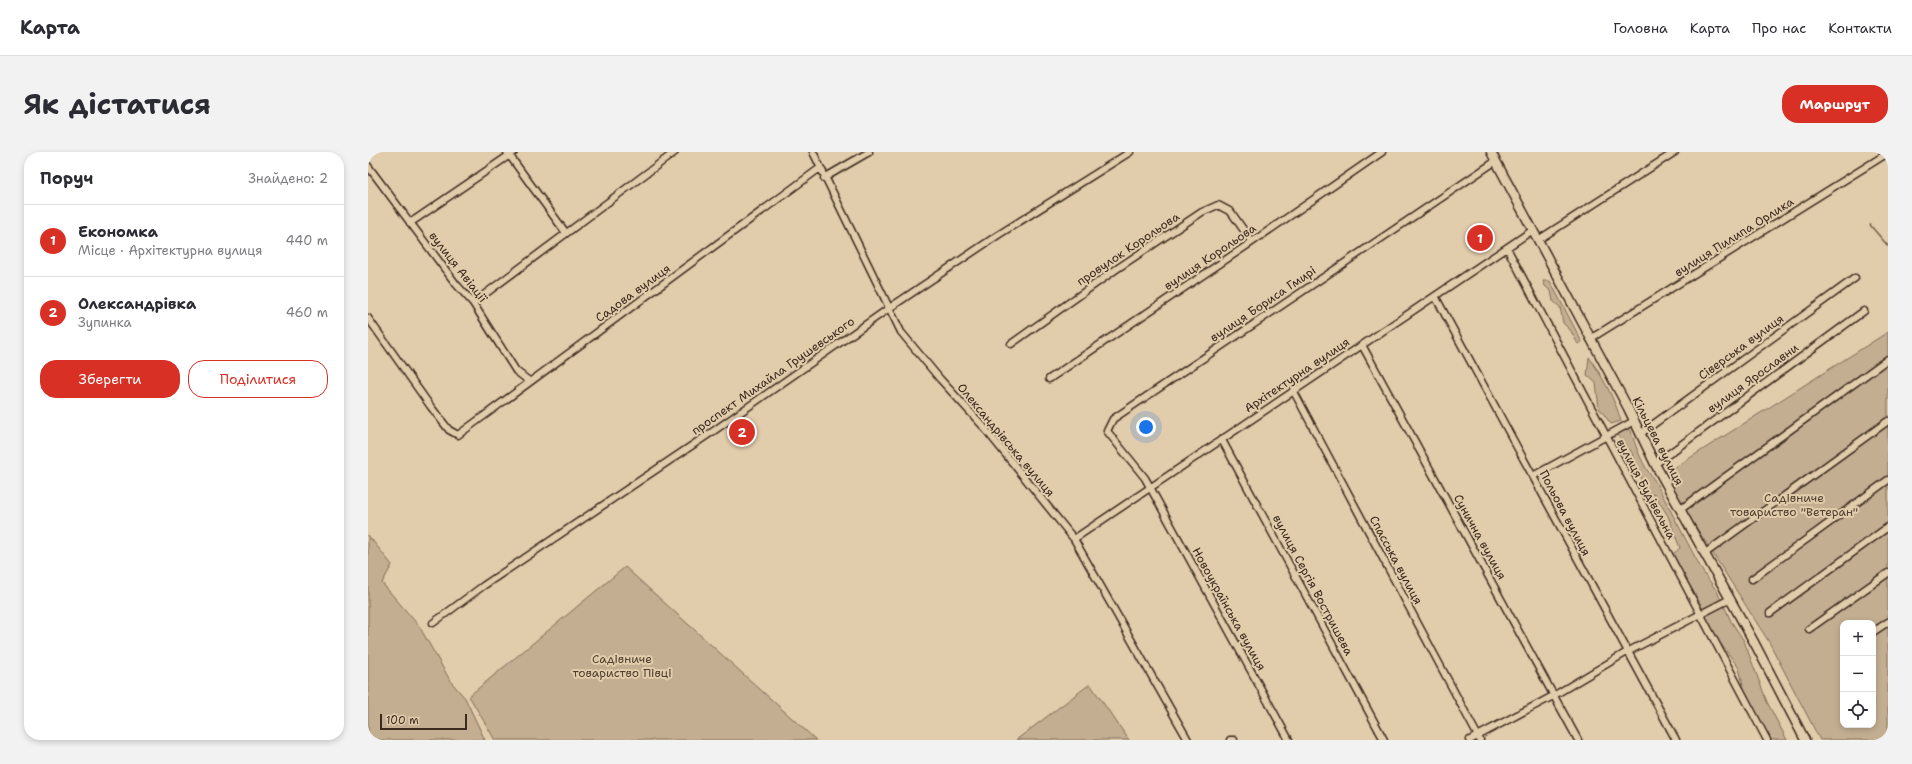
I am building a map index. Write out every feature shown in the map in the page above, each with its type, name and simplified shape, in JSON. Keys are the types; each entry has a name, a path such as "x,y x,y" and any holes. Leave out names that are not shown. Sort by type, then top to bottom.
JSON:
{"main road":[{"name":"Кільцева вулиця","path":"1491,152 1634,421 1655,464 1730,599 1805,740"}],"street":[{"path":"473,303 675,152"},
{"name":"Олександрівська вулиця","path":"812,152 888,309 901,332 940,379 982,424 1074,539 1188,740"},
{"path":"824,178 869,152"},
{"name":"проспект Михайла Грушевського","path":"433,623 483,586 697,443 888,309 998,235 1130,152"},
{"name":"вулиця Корольова","path":"1049,378 1252,242 1382,152"},
{"path":"1538,240 1665,155 1675,152"},
{"path":"410,223 510,153 566,234"},
{"name":"вулиця Пилипа Орлика","path":"1590,339 1888,154"},
{"name":"вулиця Бориса Гмирі","path":"1150,488 1145,478 1107,431 1113,419 1496,161"},
{"name":"вулиця Авіації","path":"368,166 456,284 473,303 516,371 529,381"},
{"name":"Садова вулиця","path":"368,318 431,407 449,430 458,435 529,381 820,168"},
{"name":"провулок Корольова","path":"1011,344 1115,270 1202,212 1218,205 1231,212 1252,242"},
{"name":"Архітектурна вулиця","path":"1074,539 1222,440 1293,390 1533,230"},
{"name":"вулиця Будівельна","path":"1507,248 1605,437 1767,740"},
{"name":"Сіверська вулиця","path":"1640,434 1855,278"},
{"name":"Польова вулиця","path":"1435,296 1676,740"},
{"name":"вулиця Ярославни","path":"1655,464 1864,311"},
{"name":"Сунична вулиця","path":"1362,345 1578,740"},
{"path":"1681,509 1888,359"},
{"name":"Спасська вулиця","path":"1293,390 1479,738"},
{"path":"1533,476 1634,421"},
{"path":"1704,554 1888,421"},
{"name":"вулиця Сергія Востришева","path":"1222,440 1384,740"},
{"path":"1752,579 1888,480"},
{"name":"Новоукраїнська вулиця","path":"1150,488 1289,740"},
{"path":"1770,613 1888,527"},
{"path":"1809,629 1888,573"},
{"path":"1470,740 1479,738 1628,652 1730,599"},
{"path":"1876,630 1888,622"}],"green space":[{"path":"1543,281 1550,281 1582,342 1578,344 1571,331 1563,323 1560,307 1553,301 1551,291 1545,286"},
{"name":"Садівниче товариство \"Ветеран\"","path":"1888,332 1888,740 1820,740 1769,642 1663,475"},
{"path":"1589,357 1608,388 1621,421 1611,424 1599,408 1596,383 1587,375"},
{"path":"1630,428 1643,462 1655,481 1703,572 1717,591 1731,621 1744,641 1767,702 1787,740 1771,740 1745,693 1739,668 1714,635 1700,603 1672,555 1680,548 1668,516 1655,495 1643,492 1640,474 1631,451 1616,434"},
{"path":"368,535 392,565 382,583 419,626 451,682 465,698 485,740 368,740"},
{"name":"Садівниче товариство Півці","path":"625,567 816,740 495,740 469,696"},
{"path":"1090,684 1129,740 1016,740"}],"waterway":[{"path":"1870,225 1888,246"}],"place":[{"name":"Економка","path":"1480,238"},
{"name":"Олександрівка","path":"742,432"}]}
